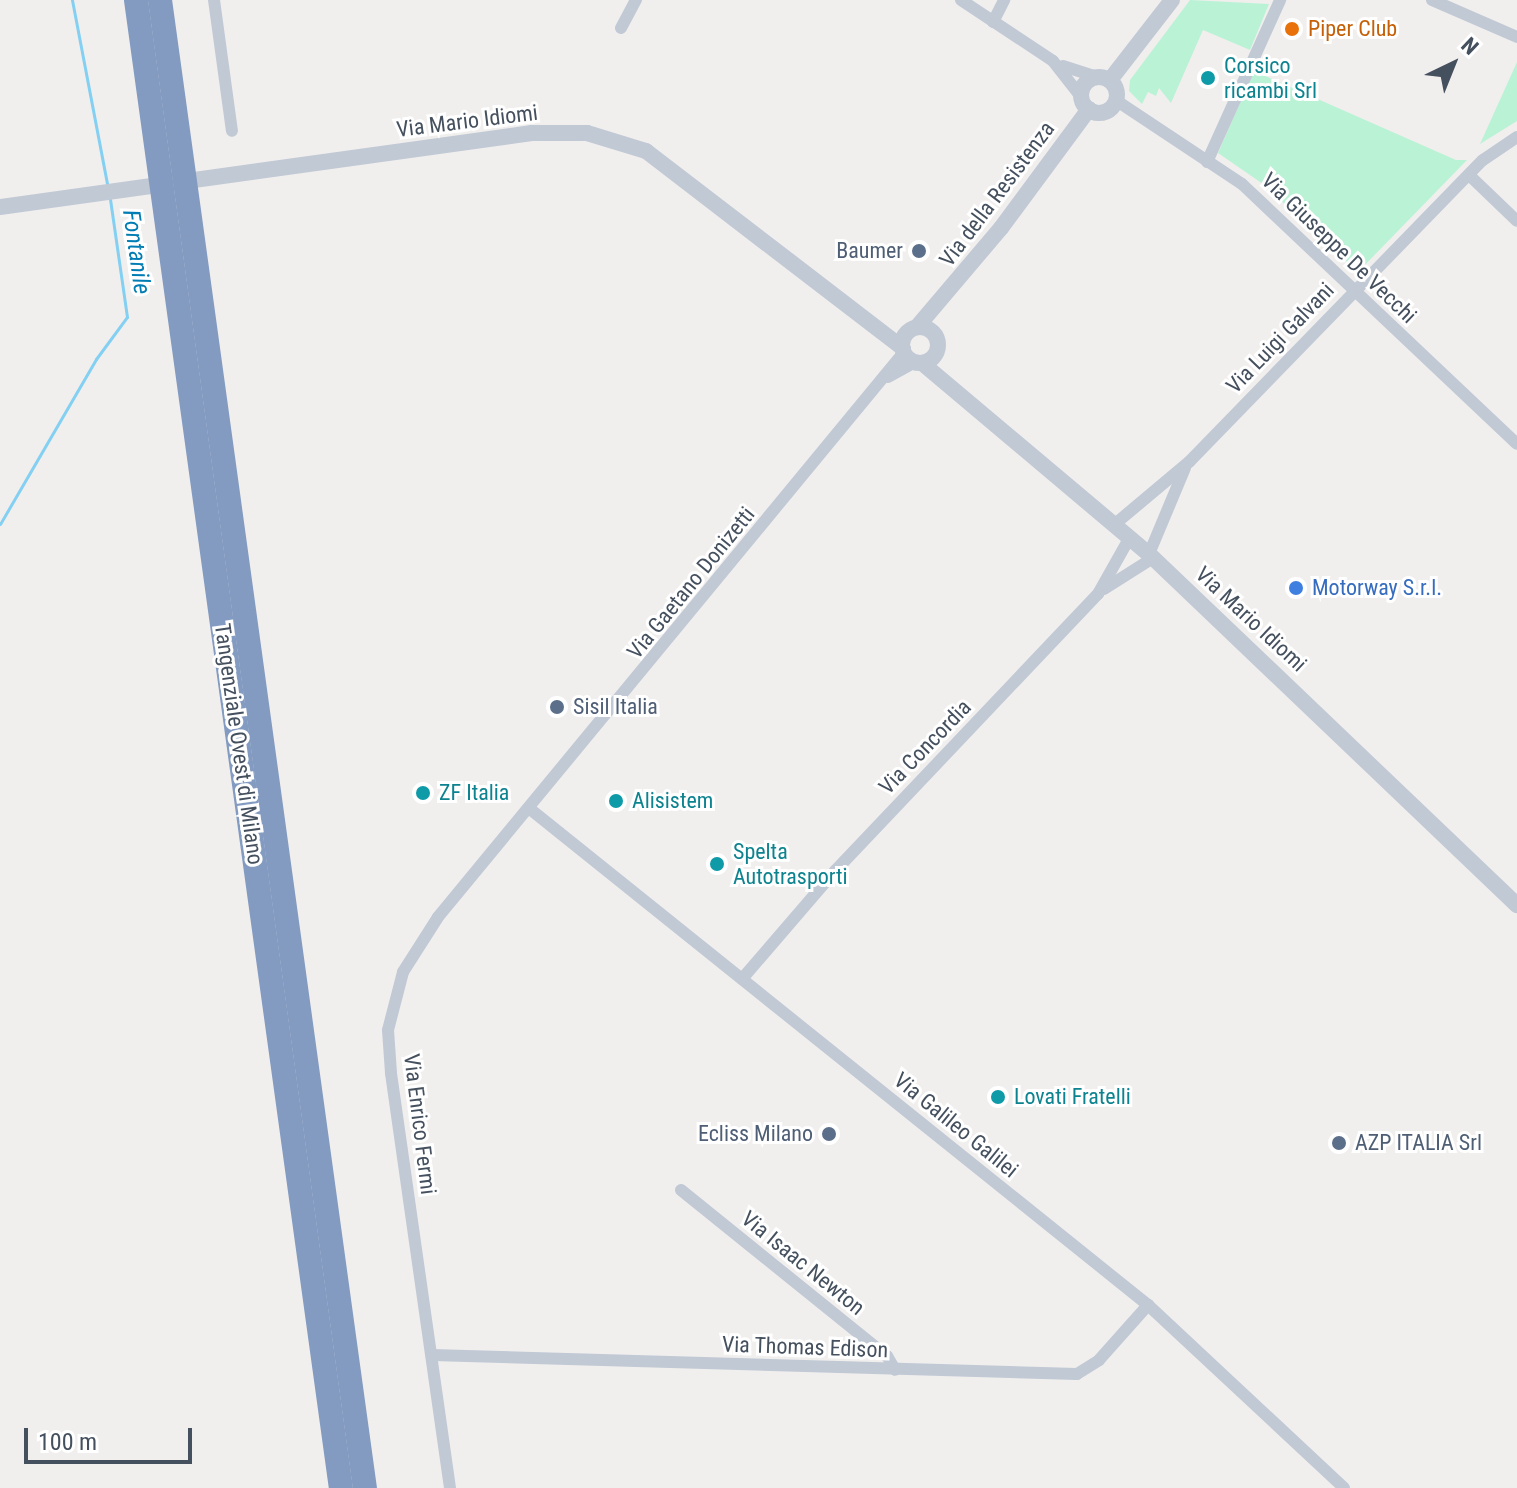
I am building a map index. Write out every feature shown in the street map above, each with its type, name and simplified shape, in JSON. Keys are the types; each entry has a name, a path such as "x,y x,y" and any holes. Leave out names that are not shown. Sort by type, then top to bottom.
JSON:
{"highway":[{"name":"Tangenziale Ovest di Milano","path":"136,0 341,1488"},
{"name":"Tangenziale Ovest di Milano","path":"160,0 365,1488"}],"street":[{"path":"214,0 232,131"},
{"path":"621,28 636,0"},
{"path":"961,0 1053,61 1103,78 1117,101 1101,112 1085,103 1053,61"},
{"path":"993,22 1004,0"},
{"path":"1103,78 1172,0"},
{"path":"1207,162 1280,0"},
{"path":"1432,0 1517,37"},
{"name":"Via della Resistenza","path":"913,329 940,305 1085,103 1086,83 1103,78"},
{"name":"Via Giuseppe De Vecchi","path":"1117,101 1242,184 1517,444"},
{"name":"Via Mario Idiomi","path":"0,207 532,133 587,133 629,142 697,186 916,356 1115,524 1517,905"},
{"name":"Via Luigi Galvani","path":"1115,524 1189,462 1469,175 1517,137"},
{"path":"1469,175 1517,221"},
{"name":"Via della Resistenza","path":"916,356 936,336 940,305"},
{"path":"879,329 913,329 936,336"},
{"path":"913,329 916,356"},
{"name":"Via Gaetano Donizetti","path":"530,809 882,381 916,356"},
{"name":"Via Luigi Galvani","path":"1151,556 1189,462"},
{"name":"Via Concordia","path":"742,979 835,871 1098,594 1130,537"},
{"path":"1098,594 1151,556"},
{"name":"Via Galileo Galilei","path":"530,809 1148,1305 1344,1488"},
{"name":"Via Enrico Fermi","path":"450,1488 391,1073 392,1003 414,949 530,809"},
{"name":"Via Isaac Newton","path":"681,1190 887,1356 895,1370"},
{"name":"Via Thomas Edison","path":"432,1355 1077,1374 1099,1360 1148,1305"}],"green space":[{"path":"1190,0 1269,4 1250,50 1203,30 1171,103 1159,88 1156,96 1148,92 1142,104 1129,91 1130,80"},
{"path":"1517,62 1517,121 1480,144"},
{"path":"1254,71 1456,160 1467,160 1358,272 1263,184 1218,153"}],"waterway":[{"name":"Fontanile","path":"72,0 108,188"},
{"name":"Fontanile","path":"0,524 96,359 127,317 110,199"}],"place":[{"name":"Piper Club","path":"1292,29"},
{"name":"Corsico ricambi Srl","path":"1208,78"},
{"name":"Baumer","path":"919,251"},
{"name":"Motorway S.r.l.","path":"1296,588"},
{"name":"Sisil Italia","path":"557,707"},
{"name":"ZF Italia","path":"423,793"},
{"name":"Alisistem","path":"616,801"},
{"name":"Spelta Autotrasporti","path":"717,864"},
{"name":"Lovati Fratelli","path":"998,1097"},
{"name":"Ecliss Milano","path":"829,1134"},
{"name":"AZP ITALIA Srl","path":"1339,1143"}]}
